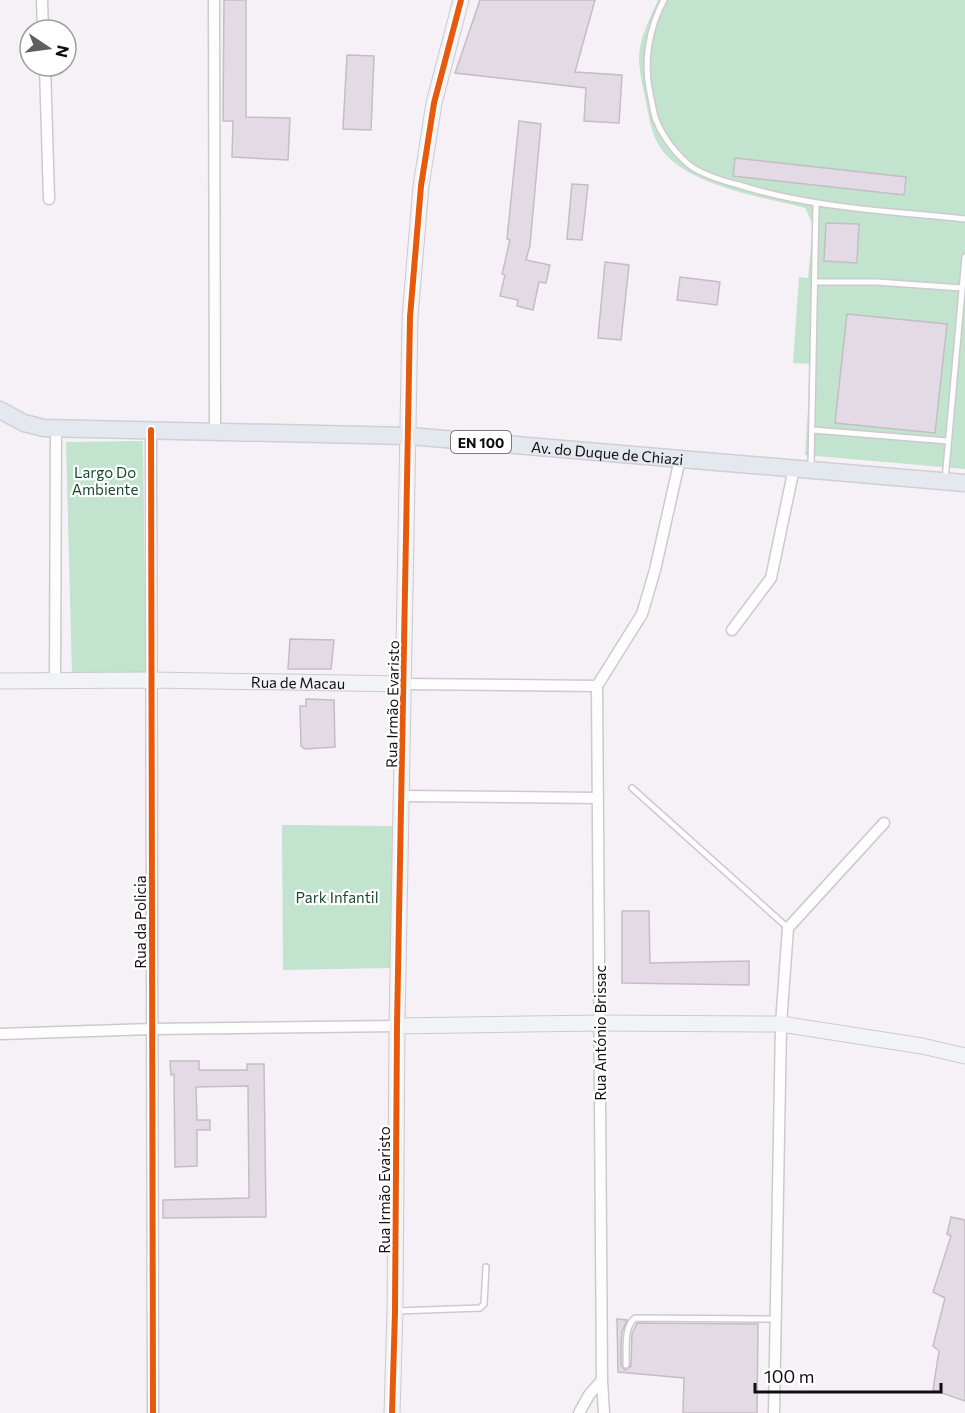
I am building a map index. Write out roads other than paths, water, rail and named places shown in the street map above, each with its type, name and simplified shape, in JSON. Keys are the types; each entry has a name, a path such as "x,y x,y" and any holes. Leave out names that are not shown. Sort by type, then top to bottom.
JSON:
{"main road":[{"name":"Av. do Duque de Chiazi","path":"0,410 24,423 44,428 409,436 965,483"}],"street":[{"path":"42,0 43,18"},
{"path":"214,0 215,432"},
{"name":"Rua Irmão Evaristo","path":"392,1413 410,317 421,186 434,103 461,0"},
{"path":"45,78 50,199"},
{"path":"56,428 56,682"},
{"name":"Rua da Policia","path":"151,430 153,1413"},
{"path":"597,686 642,614 655,570 680,459"},
{"path":"732,630 771,578 794,468"},
{"name":"Rua de Macau","path":"0,681 152,680 597,686"},
{"name":"Rua António Brissac","path":"597,686 604,1413"},
{"path":"402,796 598,798"},
{"path":"774,1413 781,1024 788,928 884,823"},
{"path":"0,1034 152,1029 601,1023 781,1024 922,1046 965,1056"},
{"path":"579,1413 602,1380"}],"lane":[{"path":"664,0 655,16 651,35 648,54 648,85 656,120 671,146 692,167 714,178 765,194 816,204 965,219"},
{"path":"811,470 816,204"},
{"path":"945,481 965,257"},
{"path":"815,282 877,282 962,288"},
{"path":"813,430 948,441"},
{"path":"632,788 788,928"},
{"path":"395,1311 480,1308 484,1304 486,1267"},
{"path":"627,1365 627,1329 635,1318 776,1319"}],"park label":[{"name":"Largo Do Ambiente","path":"105,480"},
{"name":"Park Infantil","path":"337,897"}]}
